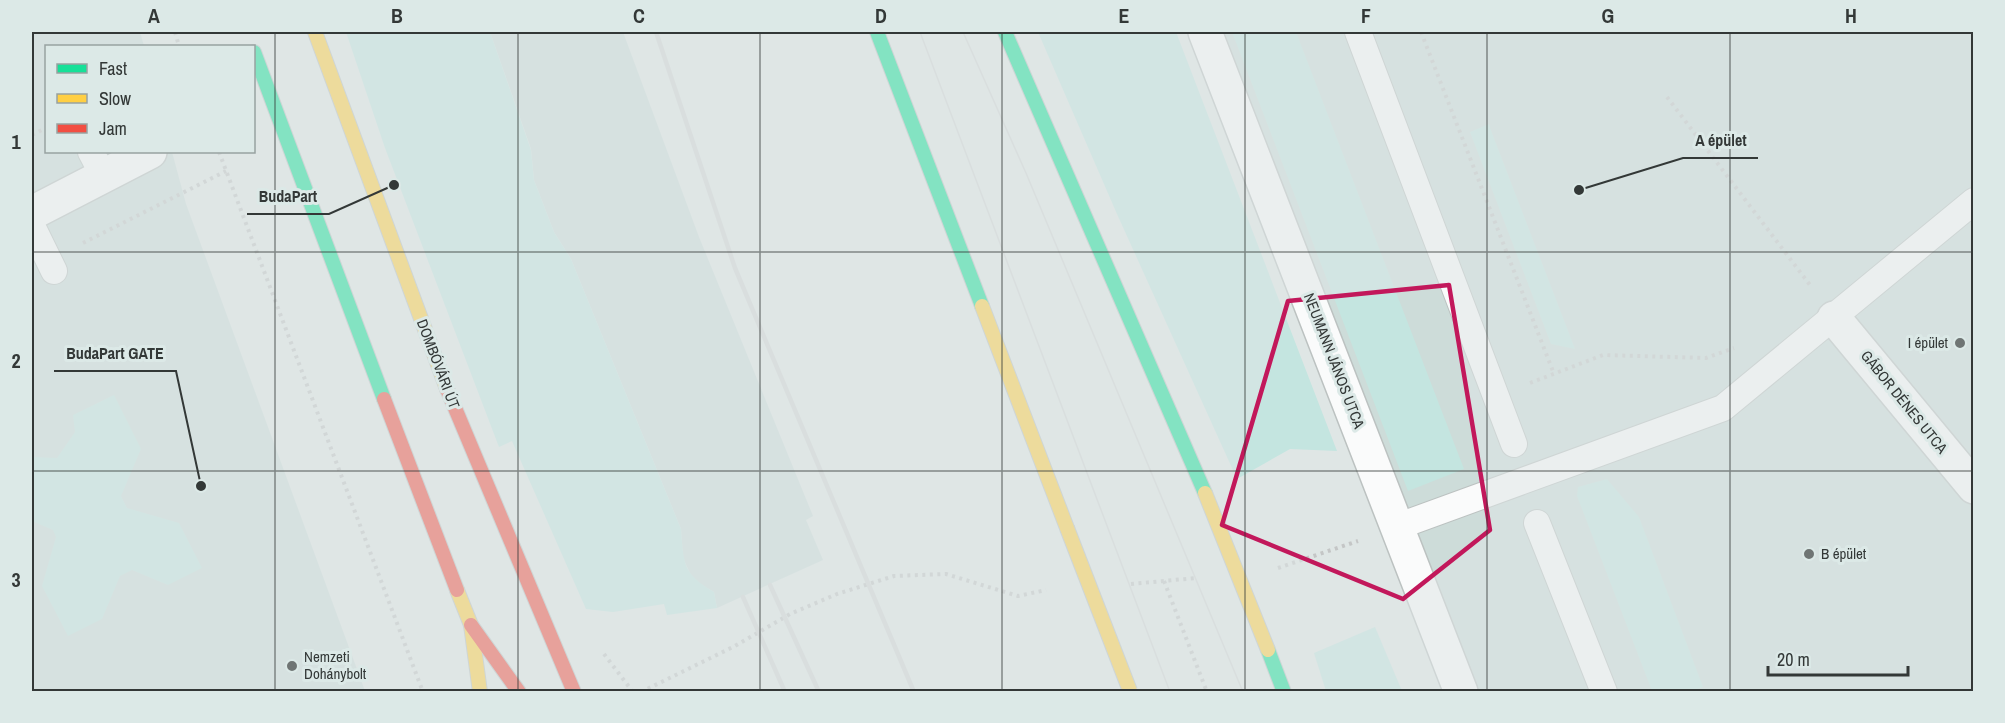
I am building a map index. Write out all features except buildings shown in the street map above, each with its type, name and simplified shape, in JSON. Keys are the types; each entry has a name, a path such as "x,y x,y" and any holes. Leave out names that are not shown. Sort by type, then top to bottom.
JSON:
{"main road":[{"name":"DOMBÓVÁRI ÚT","path":"315,32 404,276 470,447 527,586 574,692"},
{"path":"877,32 1130,691"},
{"path":"1005,32 1205,494 1284,692"},
{"path":"255,68 260,95 471,625 519,692"},
{"path":"471,625 480,692"}],"street":[{"name":"NEUMANN JÁNOS UTCA","path":"1205,32 1399,526 1461,692"},
{"path":"32,213 97,164 146,153"},
{"name":"GÁBOR DÉNES UTCA","path":"1834,318 1974,487"}],"lane":[{"path":"1358,32 1514,444"},
{"path":"1399,526 1723,408 1974,201"},
{"path":"32,226 52,266"},
{"path":"1537,523 1604,692"}],"path":[{"path":"1421,32 1554,374"},
{"path":"1667,97 1834,318"},
{"path":"219,153 423,692"},
{"path":"52,266 226,171"},
{"path":"1496,397 1603,355 1706,358 1738,347"},
{"path":"640,692 735,646 790,614 837,594 894,576 946,574 1018,596"},
{"path":"1164,581 1207,692"},
{"path":"598,645 633,692"}],"highlighted area":[{"path":"1449,285 1490,530 1403,599 1222,525 1288,301"}],"shaded area":[{"path":"32,32 140,32 144,45 45,45 45,153 172,153 186,204 365,691 32,691"},
{"path":"346,32 490,32 531,150 534,180 554,232 571,259 681,529 684,559 690,573 714,592 717,608 667,615 664,604 613,612 586,609 512,441 499,447 385,148"},
{"path":"490,32 623,32 699,237 813,516 806,520 823,560 717,608 714,592 693,580 683,558 681,529 571,259 554,232 534,180 531,149"},
{"path":"1038,32 1176,32 1337,451 1290,449 1237,479 1117,214"},
{"path":"1216,32 1973,32 1973,691 1468,691"},
{"path":"1232,32 1296,32 1464,469 1408,491"},
{"path":"1489,124 1575,349 1551,344 1470,132"},
{"path":"114,395 141,449 121,496 127,508 179,523 202,568 168,585 132,570 120,576 102,619 68,636 42,586 56,537 53,530 32,521 32,457 57,458 75,432 73,415"},
{"path":"1607,479 1639,517 1703,687 1692,691 1652,691 1577,496 1578,487"},
{"path":"1375,627 1402,691 1326,691 1314,653"}],"tram line":[{"path":"920,32 1170,692"},
{"path":"963,32 1026,173 1243,692"}],"railway":[{"path":"656,32 735,268 914,692"},
{"path":"770,585 819,692"},
{"path":"743,597 785,692"}],"traffic: fast":[{"path":"877,32 982,306"},
{"path":"1005,32 1205,493"},
{"path":"255,55 384,399"},
{"path":"1268,650 1284,692"}],"traffic: slow":[{"path":"315,32 447,389"},
{"path":"982,306 1067,528"},
{"path":"1205,493 1268,650"},
{"path":"1067,528 1130,691"},
{"path":"457,590 471,625 480,692"}],"traffic: jam":[{"path":"447,389 574,692"},
{"path":"384,399 457,590"},
{"path":"471,625 519,692"}],"place":[{"name":"BudaPart","path":"394,185"},
{"name":"A épület","path":"1579,190"},
{"name":"I épület","path":"1960,343"},
{"name":"BudaPart GATE","path":"201,486"},
{"name":"B épület","path":"1809,554"},
{"name":"Nemzeti Dohánybolt","path":"292,666"}]}
